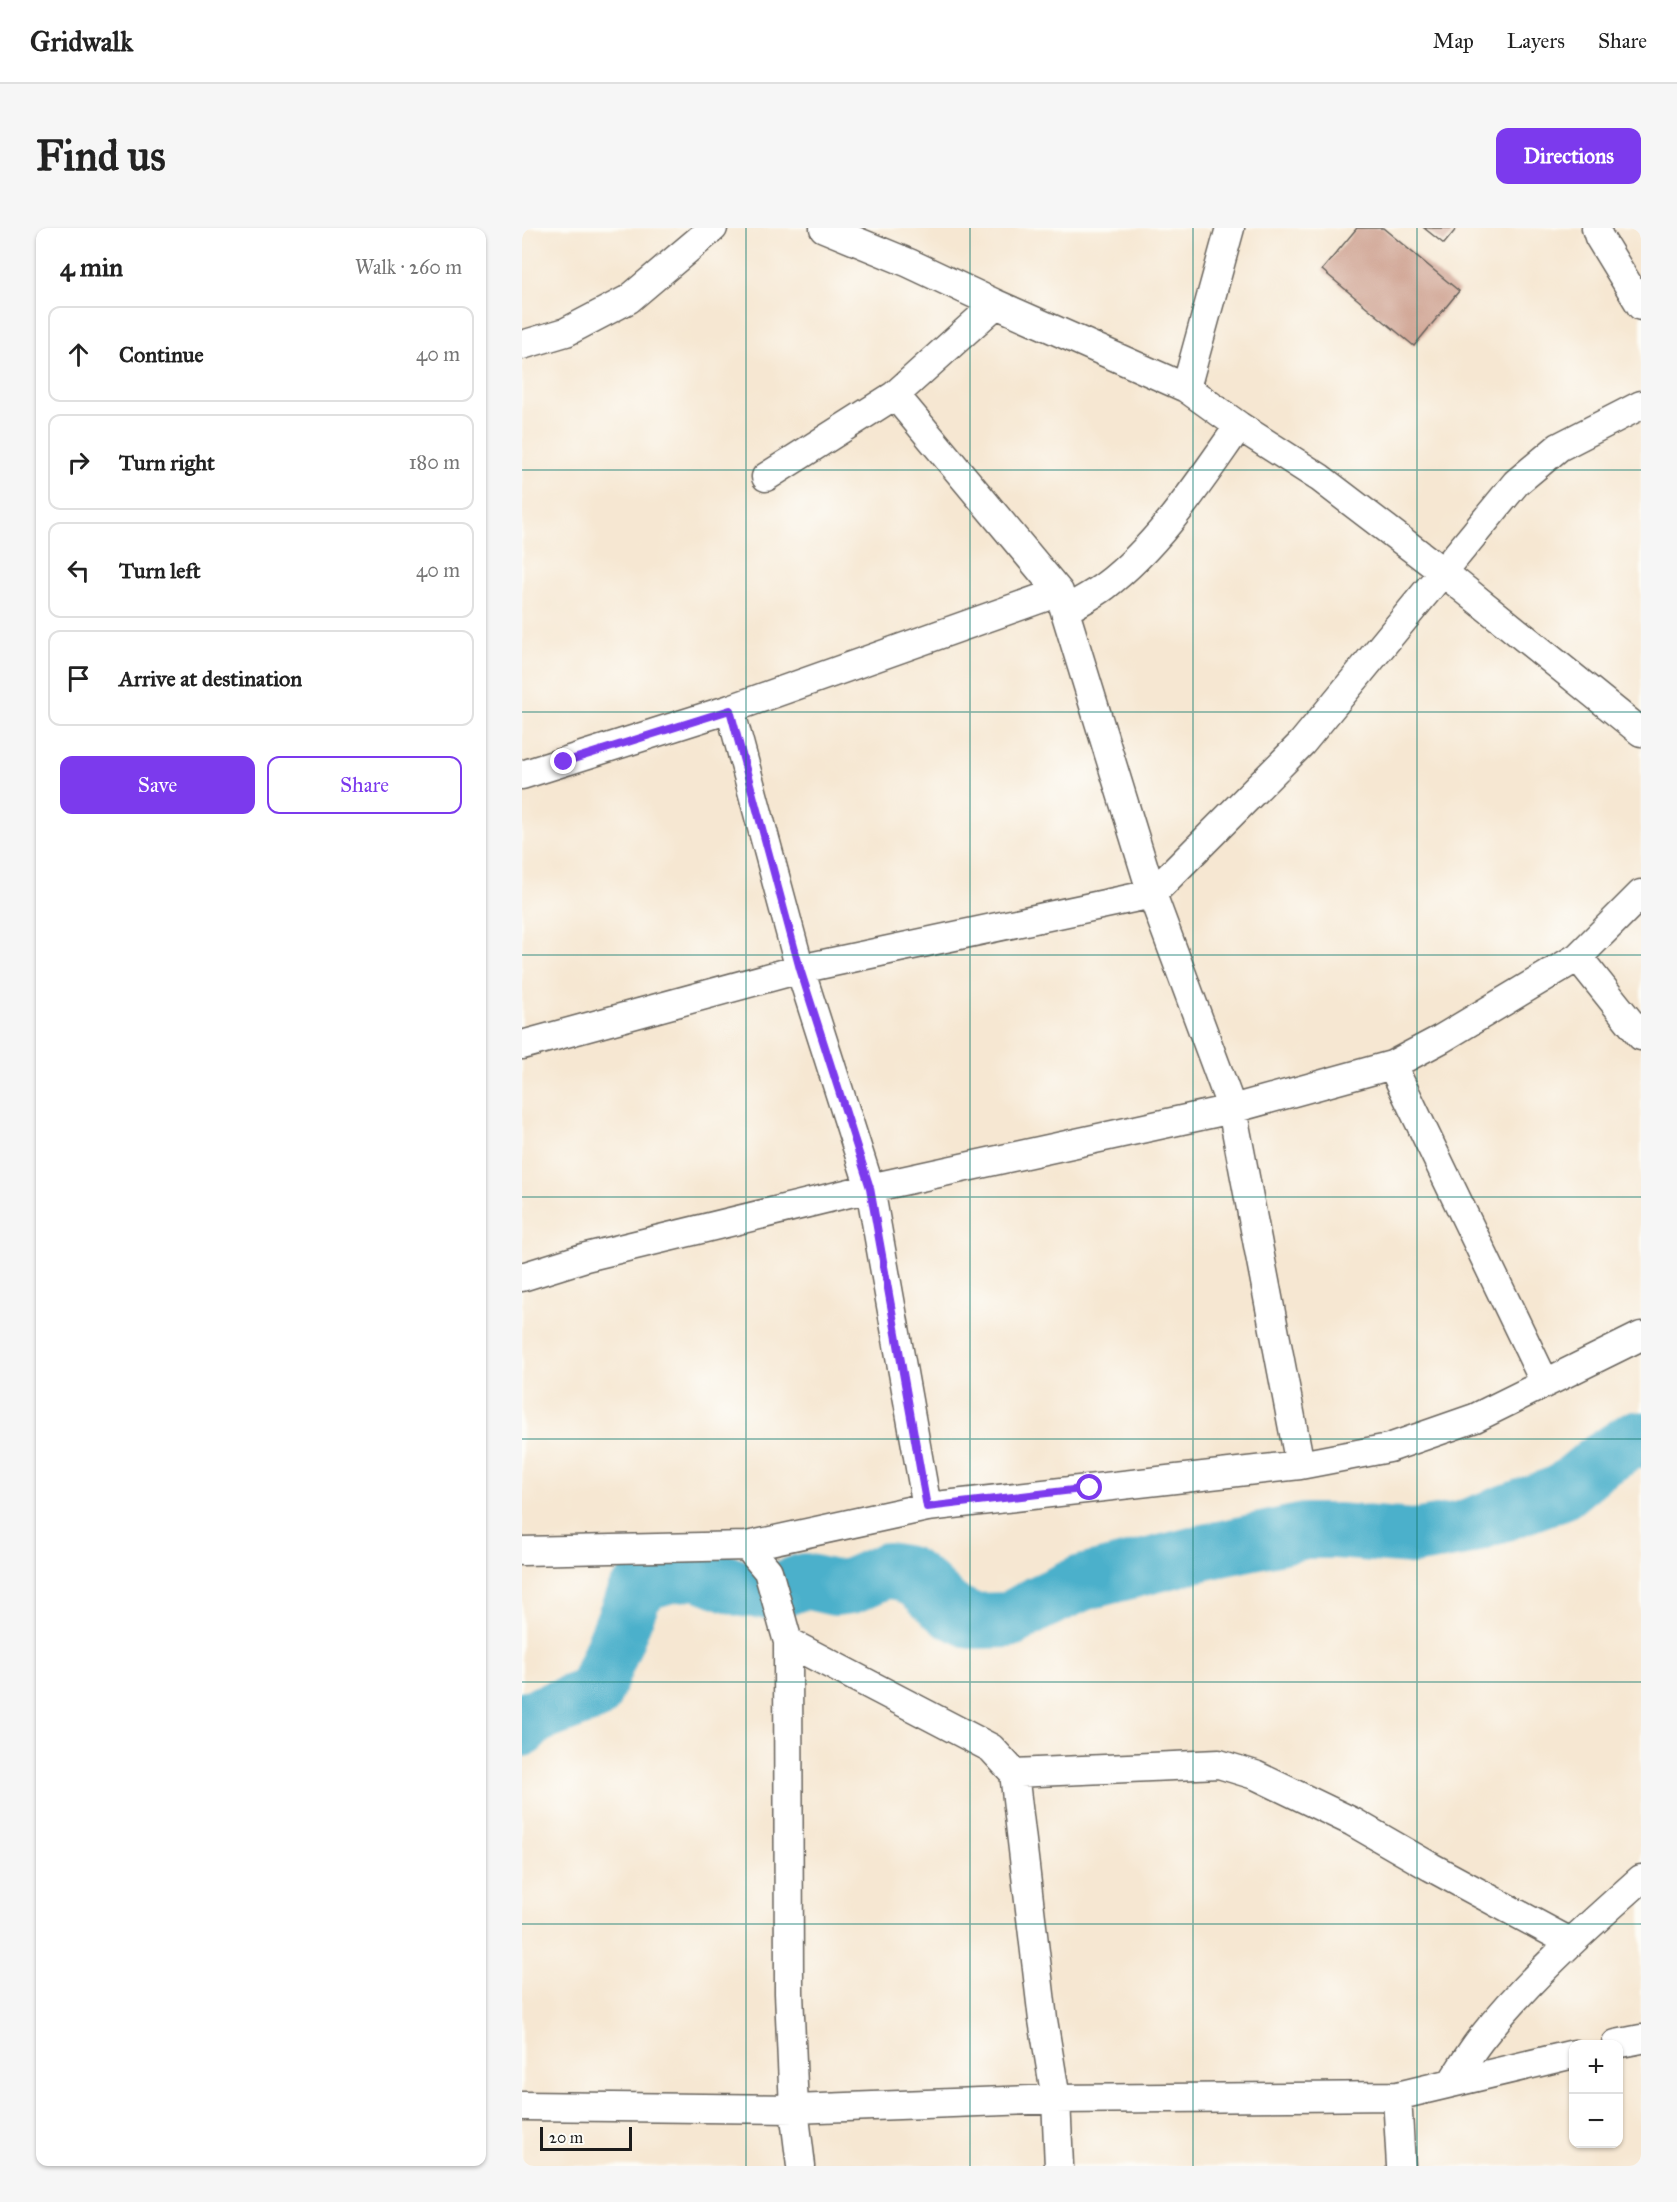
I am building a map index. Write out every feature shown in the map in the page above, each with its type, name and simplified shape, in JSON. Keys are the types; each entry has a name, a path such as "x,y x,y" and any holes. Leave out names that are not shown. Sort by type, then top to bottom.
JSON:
{"street":[{"path":"522,345 566,332 629,299 713,228"},
{"path":"824,228 909,263 1186,388 1239,426 1320,478 1443,572 1641,732"},
{"path":"1186,388 1230,228"},
{"path":"1596,228 1599,237 1641,306"},
{"path":"766,477 895,395 996,304"},
{"path":"895,395 1063,601 1152,894 1232,1109 1300,1465"},
{"path":"522,1045 800,969 1152,894 1302,743 1516,483 1559,447 1641,405"},
{"path":"522,775 730,710 1104,586 1127,567 1179,510 1239,426"},
{"path":"730,710 800,969 870,1188 927,1507"},
{"path":"522,1277 586,1257 870,1188 1232,1109 1392,1065 1441,1039 1578,957 1641,894"},
{"path":"1578,957 1641,1036"},
{"path":"1392,1065 1545,1383"},
{"path":"522,1551 747,1546 927,1507 1300,1465 1389,1448 1475,1418 1641,1336"},
{"path":"747,1546 768,1571 788,1642 789,1993 794,2109 801,2166"},
{"path":"788,1642 991,1748 1014,1773 1043,2020 1056,2099 1059,2166"},
{"path":"1014,1773 1219,1764 1255,1775 1353,1822 1570,1942"},
{"path":"1452,2082 1479,2040 1570,1942 1641,1879"},
{"path":"1623,2043 1641,2039"},
{"path":"522,2106 794,2109 1056,2099 1397,2096 1569,2055"},
{"path":"1397,2096 1401,2166"}],"building":[{"path":"1357,228 1383,228 1459,291 1414,346 1322,270"},
{"path":"1424,228 1457,228 1444,244"}],"waterway":[{"path":"780,1590 804,1581 835,1588 851,1586 887,1570 908,1574 949,1610 973,1621 1009,1620 1082,1583 1205,1552 1305,1531 1413,1537 1461,1529 1562,1492 1596,1464 1634,1439 1641,1440"},
{"path":"522,1729 533,1717 594,1694 634,1595 646,1582 670,1575 697,1572 743,1589 767,1591"}],"route":[{"path":"564,762 730,710 800,969 870,1188 927,1507 1090,1488"}]}
